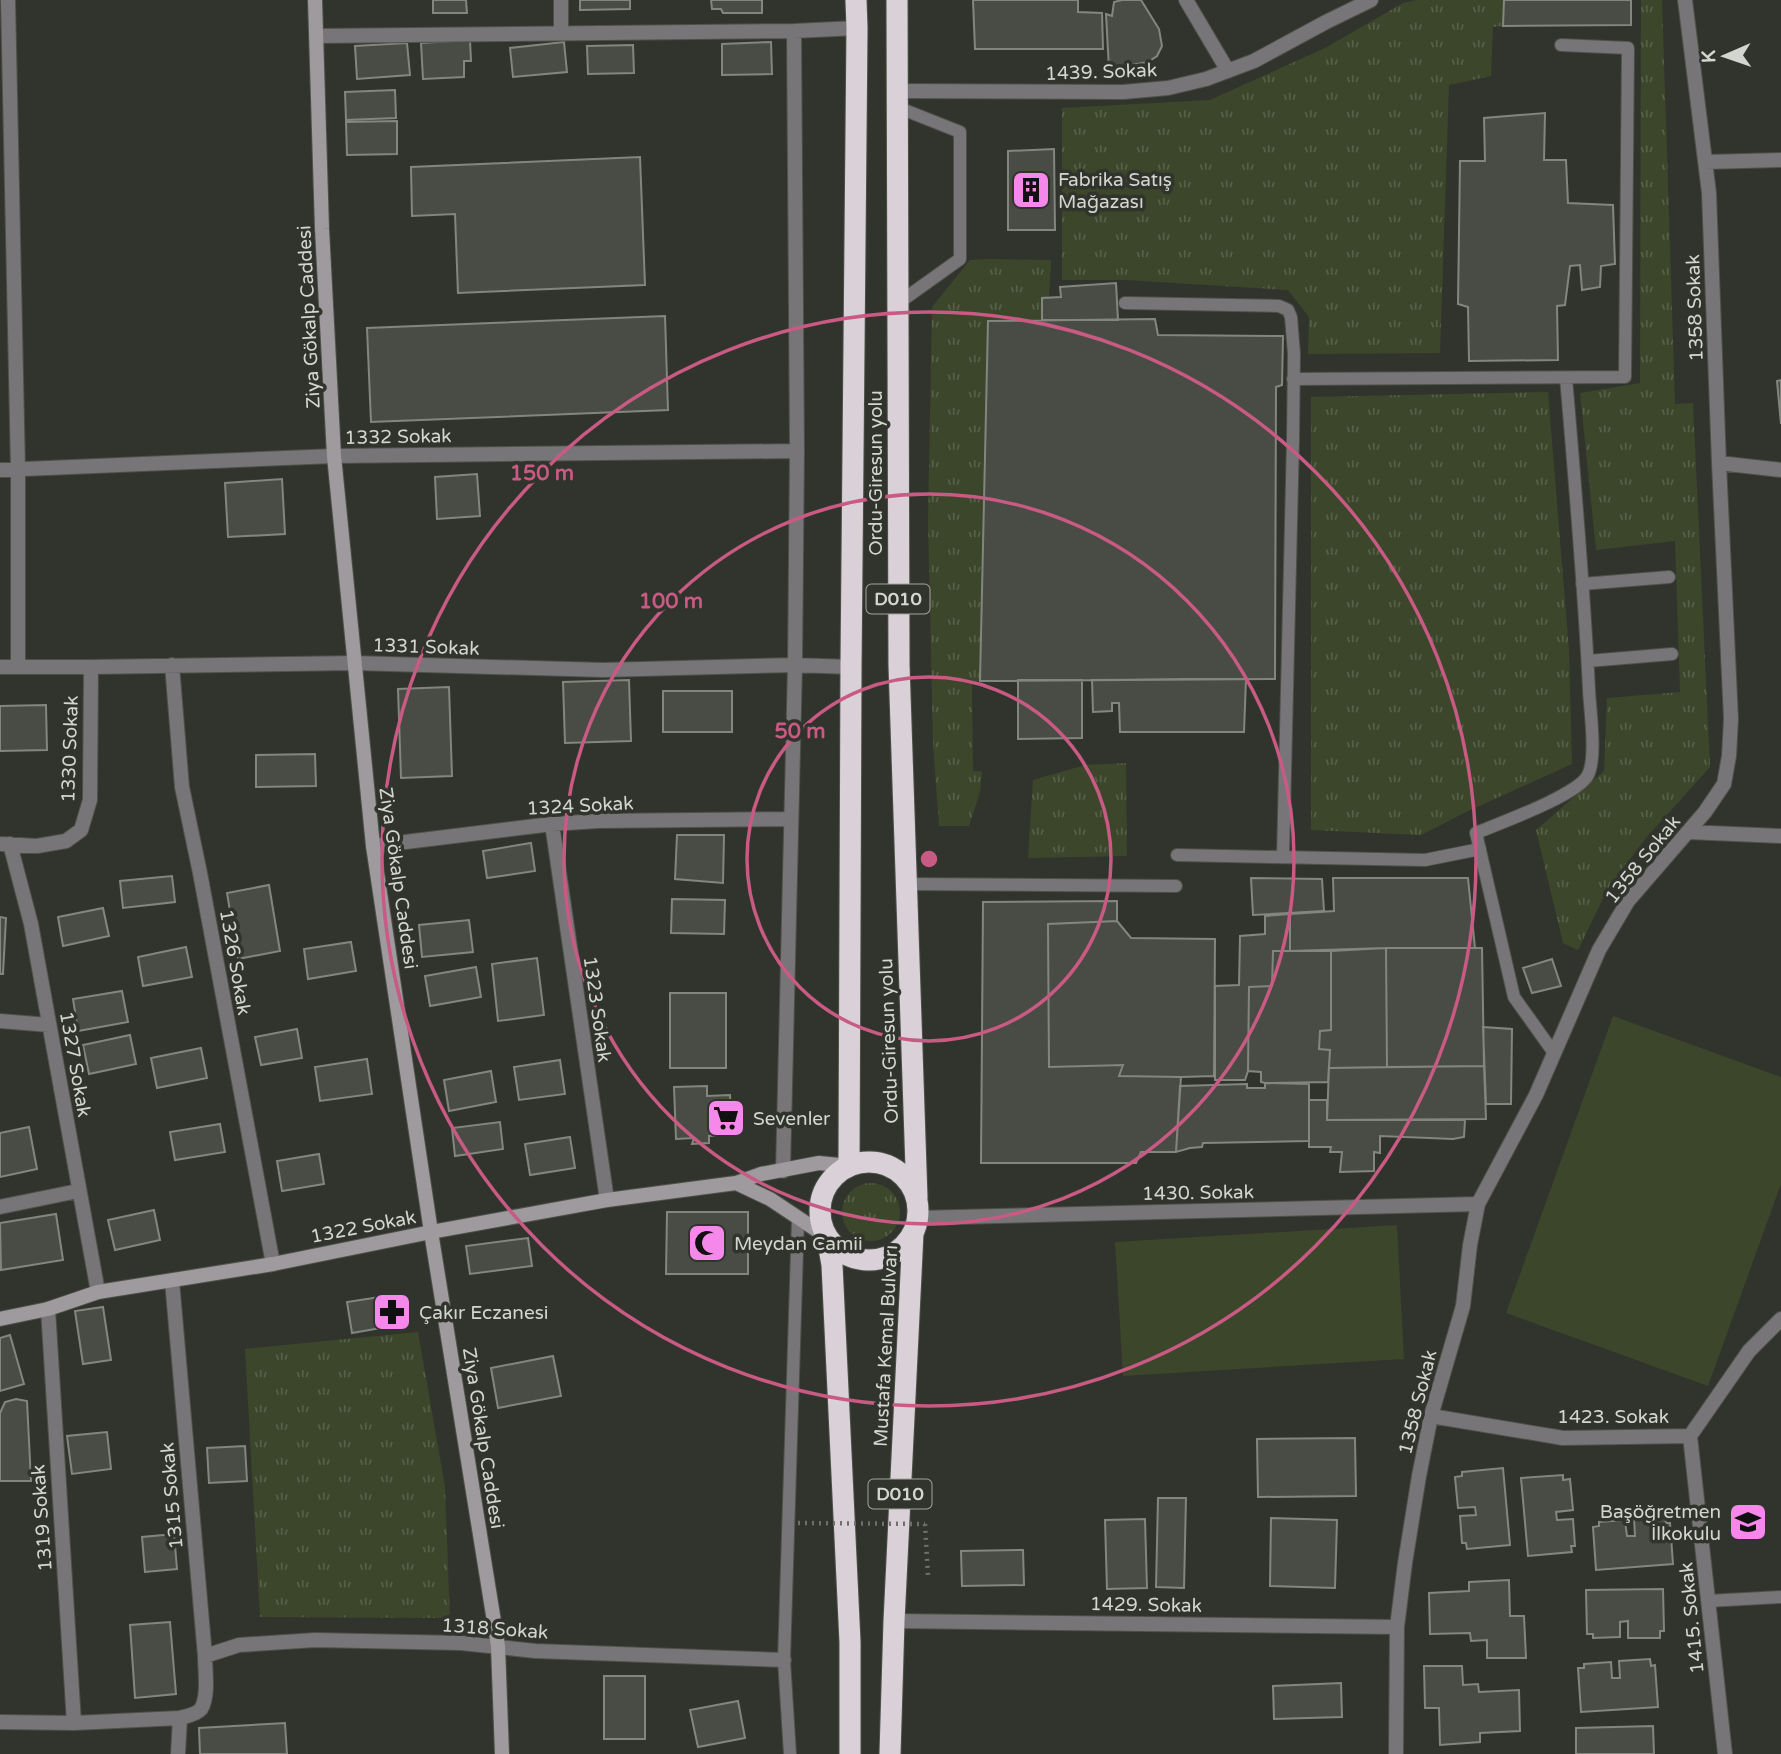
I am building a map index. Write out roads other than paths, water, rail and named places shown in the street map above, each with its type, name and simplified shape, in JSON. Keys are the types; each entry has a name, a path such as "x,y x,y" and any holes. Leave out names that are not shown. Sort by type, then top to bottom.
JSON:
{"highway":[{"name":"Ordu-Giresun yolu","path":"849,1166 856,0"},
{"name":"Ordu-Giresun yolu","path":"897,0 899,665 916,1217"},
{"path":"879,1163 899,1172 906,1180 916,1217 904,1246 878,1259 864,1260 837,1248 827,1237 821,1222 821,1200 830,1181 849,1166 879,1163"},
{"name":"Mustafa Kemal Bulvarı","path":"890,1754 894,1621 916,1217"},
{"name":"Mustafa Kemal Bulvarı","path":"827,1237 832,1265 850,1642 850,1754"}],"street":[{"path":"0,1 8,0 18,470 18,667"},
{"name":"Ziya Gökalp Caddesi","path":"315,0 322,229 334,456 373,846 431,1232 498,1646 502,1754"},
{"path":"561,0 561,32"},
{"path":"1186,0 1228,71"},
{"name":"1439. Sokak","path":"897,99 1123,92 1167,88 1206,79 1254,61 1371,0"},
{"name":"1358 Sokak","path":"1396,1754 1397,1626 1419,1476 1431,1416 1463,1306 1478,1204 1536,1096 1599,950 1628,901 1705,813 1724,785 1729,756 1731,719 1709,193 1685,0"},
{"path":"316,37 857,28"},
{"path":"783,1171 795,666 797,451 794,31"},
{"path":"1706,162 1781,160"},
{"name":"1332 Sokak","path":"0,470 334,456 797,451"},
{"path":"1719,463 1781,470"},
{"name":"1331 Sokak","path":"0,667 354,663 603,670 851,667"},
{"name":"1326 Sokak","path":"172,665 182,787 273,1264"},
{"name":"1330 Sokak","path":"5,844 37,846 66,841 81,830 90,800 90,667"},
{"name":"1324 Sokak","path":"373,846 598,821 791,819"},
{"name":"1323 Sokak","path":"552,824 607,1200"},
{"path":"1688,832 1781,836"},
{"name":"1327 Sokak","path":"5,844 31,924 98,1292"},
{"path":"0,1021 49,1025"},
{"name":"1322 Sokak","path":"0,1319 48,1309 98,1292 273,1264 607,1200 736,1183 761,1174 819,1163 849,1166"},
{"path":"736,1183 770,1199 827,1237"},
{"path":"0,1206 78,1191"},
{"name":"1430. Sokak","path":"916,1217 1478,1204"},
{"name":"1315 Sokak","path":"172,1281 205,1656 205,1694 201,1708 194,1714 180,1718"},
{"name":"1319 Sokak","path":"48,1309 74,1723"},
{"name":"1423. Sokak","path":"1431,1416 1563,1438 1690,1436 1749,1351 1781,1319"},
{"name":"1415. Sokak","path":"1690,1436 1725,1754"},
{"name":"1429. Sokak","path":"894,1621 1397,1626"},
{"name":"1318 Sokak","path":"205,1656 239,1644 315,1640 461,1643 535,1651 784,1660"},
{"path":"0,1722 74,1723 180,1718 178,1754"}],"lane":[{"path":"1293,379 1625,377 1628,48 1561,45"},
{"path":"897,99 960,132 960,259 897,304"},
{"path":"1125,303 1279,306 1287,310 1293,323 1293,439 1283,857"},
{"path":"1554,1053 1514,997 1476,833 1574,789 1588,776 1592,756 1583,584 1566,378"},
{"path":"1583,584 1669,577"},
{"path":"1588,662 1672,654"},
{"path":"1177,855 1425,860 1480,849"},
{"path":"906,884 1176,886"},
{"path":"790,1754 784,1660 799,1219"},
{"path":"1708,1601 1781,1597"}],"place":[{"name":"Fabrika Satış Mağazası","path":"1031,190"},
{"name":"Sevenler","path":"726,1118"},
{"name":"Meydan Camii","path":"707,1243"},
{"name":"Çakır Eczanesi","path":"392,1312"},
{"name":"Başöğretmen İlkokulu","path":"1748,1522"}]}
